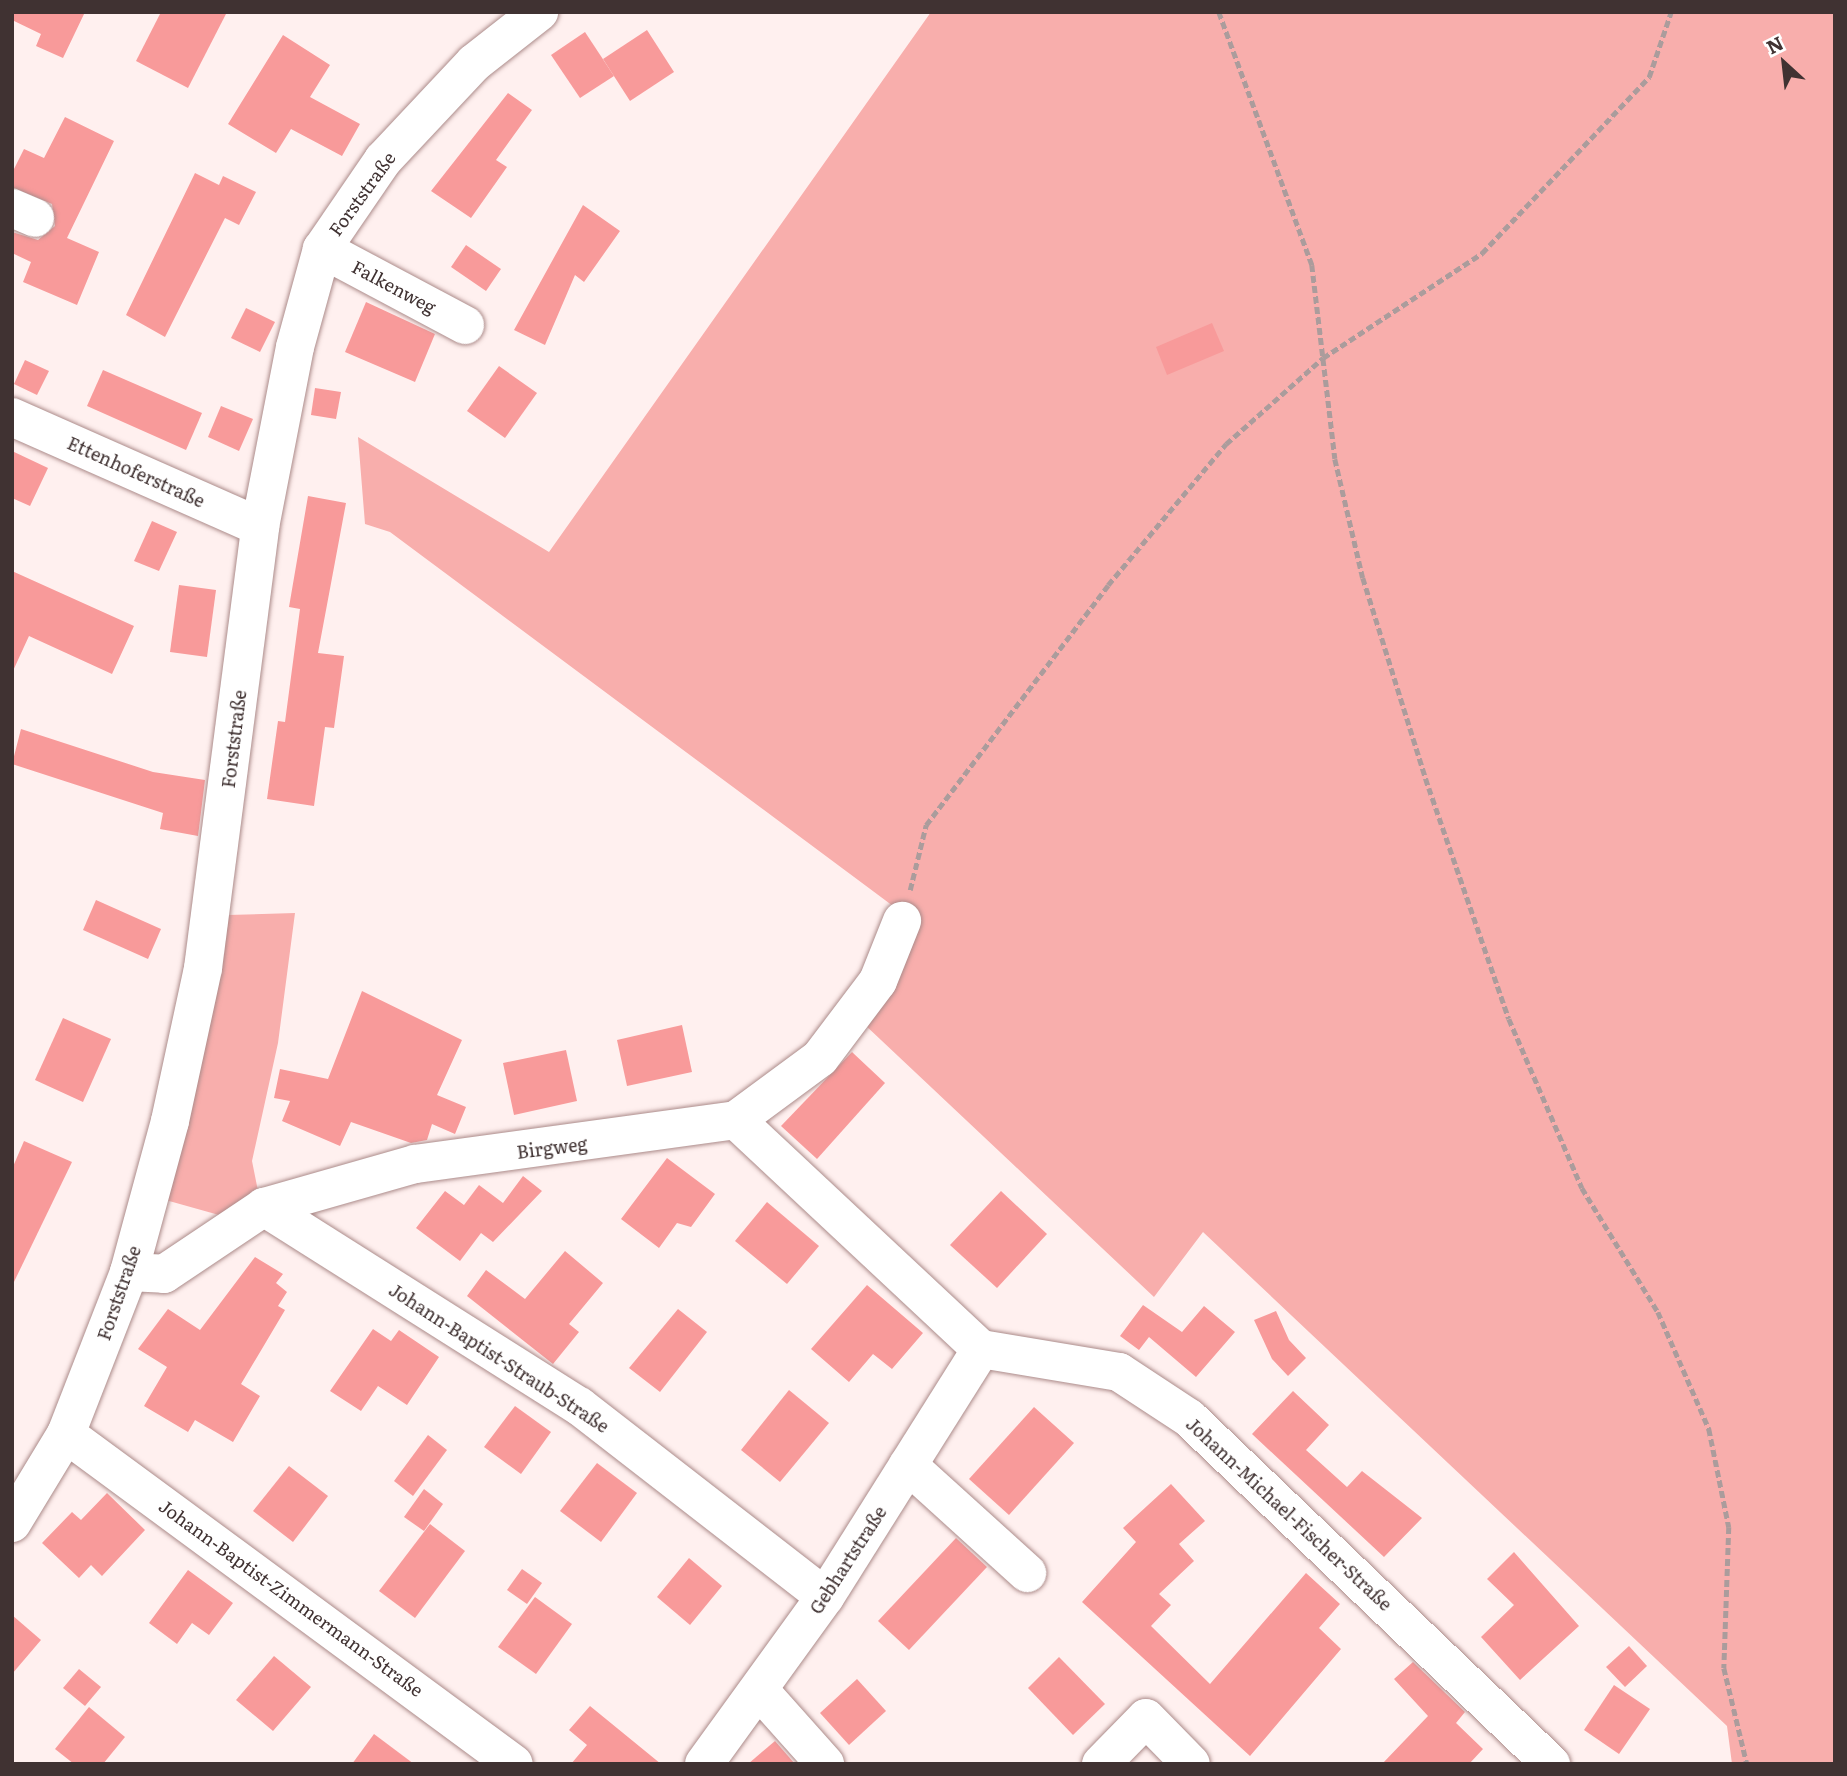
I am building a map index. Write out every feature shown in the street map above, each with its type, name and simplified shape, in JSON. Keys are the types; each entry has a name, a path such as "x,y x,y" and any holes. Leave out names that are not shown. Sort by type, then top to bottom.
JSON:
{"street":[{"name":"Forststraße","path":"12,1523 24,1478 66,1434 129,1272 203,968 260,527 295,347 322,249 383,160 474,63 539,12"},
{"name":"Falkenweg","path":"322,249 465,325"},
{"name":"Ettenhoferstraße","path":"12,417 260,527"},
{"name":"Birgweg","path":"129,1272 164,1275 264,1207 415,1164 736,1120 820,1058 878,981 902,921"},
{"path":"736,1120 981,1349"},
{"name":"Johann-Baptist-Straub-Straße","path":"264,1207 579,1406 825,1597"},
{"name":"Gebhartstraße","path":"704,1764 760,1691 825,1597 981,1349"},
{"name":"Johann-Michael-Fischer-Straße","path":"981,1349 1119,1372 1189,1418 1550,1764"},
{"name":"Johann-Baptist-Zimmermann-Straße","path":"66,1434 514,1764"},
{"path":"908,1465 1027,1573"},
{"path":"760,1691 825,1764"},
{"path":"1101,1764 1146,1718 1191,1764"}],"path":[{"path":"1219,12 1312,265 1335,460 1363,578 1509,1019 1582,1188 1658,1312 1709,1429 1729,1527 1724,1668 1747,1764"},
{"path":"902,921 926,825 1108,586 1226,443 1323,358 1482,253 1649,77 1671,12"}],"shaded area":[{"path":"931,12 1835,12 1835,1764 1732,1764 1727,1726 1203,1232 1154,1297 864,1024 893,906 390,532 365,524 358,437 549,552"},
{"path":"295,913 278,1043 252,1161 258,1191 219,1215 162,1199 228,915"}],"building":[{"path":"12,12 85,12 63,58 36,46 41,34 12,20"},
{"path":"161,12 227,12 188,88 136,61"},
{"path":"647,30 674,72 630,101 603,59"},
{"path":"585,32 614,76 580,98 551,55"},
{"path":"283,35 330,65 310,97 360,124 342,156 291,129 276,153 228,124"},
{"path":"508,93 532,110 496,160 507,167 471,218 431,191"},
{"path":"65,117 114,141 67,238 99,252 77,305 23,282 31,262 12,253 12,232 38,240 55,226 52,204 12,187 12,173 24,149 44,158"},
{"path":"195,173 219,185 223,176 256,192 239,225 225,218 165,337 126,315"},
{"path":"583,205 620,231 584,282 575,275 545,345 514,330"},
{"path":"466,245 501,269 486,291 451,267"},
{"path":"366,302 435,334 415,382 345,352"},
{"path":"246,308 275,322 260,352 231,338"},
{"path":"1212,323 1224,351 1167,375 1156,347"},
{"path":"25,360 49,371 37,395 14,384"},
{"path":"499,366 537,393 505,438 467,411"},
{"path":"103,370 202,413 186,450 87,406"},
{"path":"315,388 341,392 336,419 311,415"},
{"path":"221,406 253,419 239,451 208,437"},
{"path":"12,451 48,468 30,506 12,498"},
{"path":"308,496 346,503 318,653 344,656 334,728 325,727 314,806 267,799 278,721 285,722 300,609 289,607"},
{"path":"152,521 177,532 159,571 134,561"},
{"path":"12,571 134,626 112,674 29,636 12,673"},
{"path":"179,585 216,590 207,657 170,652"},
{"path":"21,729 153,772 205,780 198,836 160,829 163,813 12,764"},
{"path":"96,900 161,929 148,959 83,930"},
{"path":"362,991 462,1040 437,1095 466,1107 455,1134 432,1124 427,1140 411,1143 351,1122 340,1146 282,1121 290,1101 274,1098 280,1069 328,1079"},
{"path":"63,1018 111,1039 83,1102 35,1080"},
{"path":"682,1025 692,1072 627,1086 617,1040"},
{"path":"566,1050 577,1101 514,1115 503,1063"},
{"path":"852,1052 885,1083 817,1159 781,1126"},
{"path":"24,1141 72,1162 12,1286 12,1169"},
{"path":"667,1158 715,1194 691,1227 677,1223 659,1248 621,1219"},
{"path":"523,1176 542,1191 493,1242 481,1233 460,1261 416,1228 445,1191 464,1205 479,1185 503,1203"},
{"path":"1001,1191 1047,1234 997,1288 950,1245"},
{"path":"767,1202 819,1246 787,1284 735,1241"},
{"path":"565,1251 603,1283 569,1324 579,1332 553,1364 467,1296 486,1270 525,1299"},
{"path":"255,1257 283,1274 276,1283 287,1292 278,1306 285,1310 241,1384 260,1396 233,1442 195,1420 188,1432 144,1406 167,1367 138,1349 168,1309 200,1330"},
{"path":"867,1285 923,1333 892,1369 873,1354 849,1382 811,1349"},
{"path":"1143,1305 1182,1332 1204,1306 1235,1332 1196,1377 1149,1337 1139,1350 1120,1336"},
{"path":"678,1309 707,1332 660,1392 629,1368"},
{"path":"1276,1311 1289,1340 1306,1358 1288,1376 1272,1359 1254,1320"},
{"path":"373,1329 391,1341 399,1330 439,1357 407,1405 378,1386 361,1411 330,1391"},
{"path":"789,1390 829,1423 780,1482 741,1450"},
{"path":"1293,1391 1329,1425 1306,1450 1347,1487 1362,1471 1422,1518 1384,1557 1252,1434"},
{"path":"515,1406 551,1432 521,1474 484,1447"},
{"path":"1034,1407 1074,1443 1009,1515 969,1479"},
{"path":"428,1435 447,1450 413,1496 394,1481"},
{"path":"597,1463 637,1493 601,1542 560,1511"},
{"path":"289,1466 328,1496 293,1542 253,1511"},
{"path":"1171,1484 1205,1521 1179,1544 1194,1561 1159,1594 1171,1605 1151,1626 1210,1684 1306,1573 1340,1604 1319,1628 1341,1649 1250,1756 1082,1602 1136,1542 1123,1528"},
{"path":"424,1489 443,1504 424,1531 404,1517"},
{"path":"107,1493 145,1530 102,1576 91,1565 79,1578 42,1543 72,1512 81,1520"},
{"path":"430,1524 465,1551 415,1618 379,1591"},
{"path":"956,1538 987,1567 909,1650 878,1621"},
{"path":"1514,1552 1579,1626 1520,1680 1481,1637 1514,1605 1487,1579"},
{"path":"689,1558 722,1586 690,1625 657,1597"},
{"path":"522,1569 542,1583 527,1604 507,1590"},
{"path":"188,1570 233,1603 209,1635 192,1623 177,1644 149,1623"},
{"path":"535,1597 572,1624 536,1674 498,1647"},
{"path":"12,1615 41,1640 12,1674"},
{"path":"1629,1646 1647,1666 1625,1687 1606,1667"},
{"path":"274,1656 311,1687 273,1731 236,1700"},
{"path":"1059,1657 1105,1704 1073,1735 1028,1688"},
{"path":"1413,1662 1465,1712 1456,1723 1483,1749 1469,1764 1382,1764 1428,1716 1394,1679"},
{"path":"79,1669 101,1687 85,1706 63,1688"},
{"path":"857,1679 886,1711 849,1745 820,1713"},
{"path":"1614,1685 1650,1709 1619,1754 1584,1730"},
{"path":"590,1706 661,1764 571,1764 587,1745 569,1730"},
{"path":"89,1707 125,1737 103,1764 74,1764 55,1749"},
{"path":"374,1734 414,1764 352,1764"},
{"path":"775,1741 795,1764 748,1764"}]}
